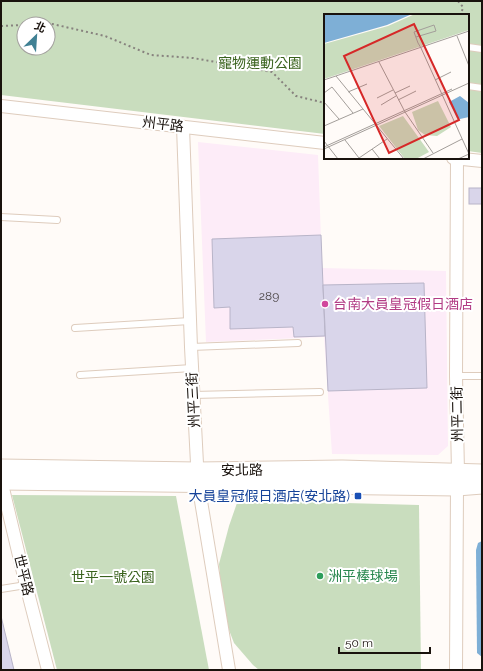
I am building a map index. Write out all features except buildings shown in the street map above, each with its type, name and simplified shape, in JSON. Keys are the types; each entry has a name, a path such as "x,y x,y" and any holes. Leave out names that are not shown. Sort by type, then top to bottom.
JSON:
{"street":[{"name":"州平路","path":"1,106 324,143"},
{"name":"州平三街","path":"183,127 193,395 198,477 229,670"},
{"name":"州平二街","path":"456,670 458,479 456,376 457,159"},
{"path":"465,159 482,161"},
{"name":"安北路","path":"1,468 198,477"},
{"name":"安北路","path":"1,481 198,477 342,469 458,479 482,485"},
{"name":"安北路","path":"458,479 482,473"},
{"name":"世平路","path":"1,481 48,670"}],"lane":[{"path":"469,47 482,49"},
{"path":"469,86 482,88"},
{"path":"1,217 57,220"},
{"path":"75,328 190,321"},
{"path":"191,347 298,343"},
{"path":"80,375 192,368"},
{"path":"456,376 482,376"},
{"path":"193,395 320,392"},
{"path":"1,589 26,585"}],"path":[{"path":"458,1 462,7 461,14"},
{"path":"1,26 16,25"},
{"path":"56,25 105,36 151,55 194,58 272,72 296,96 324,103"}],"shaded area":[{"name":"台南大員皇冠假日酒店","path":"198,142 318,155 322,268 446,271 448,446 438,455 332,454 324,337 206,342"}],"green space":[{"name":"寵物運動公園","path":"1,1 482,1 482,153 469,151 469,14 324,14 324,134 1,95"},
{"name":"世平一號公園","path":"12,495 176,496 209,670 57,670"},
{"name":"洲平棒球場","path":"238,500 419,505 421,670 259,670 253,665 234,643 224,617 221,589 219,564 229,526"}],"water":[{"path":"482,541 482,657 477,653 476,550 478,543"}],"place":[{"name":"台南大員皇冠假日酒店","path":"325,304"},
{"name":"大員皇冠假日酒店(安北路)","path":"358,496"},
{"name":"洲平棒球場","path":"320,576"}]}
